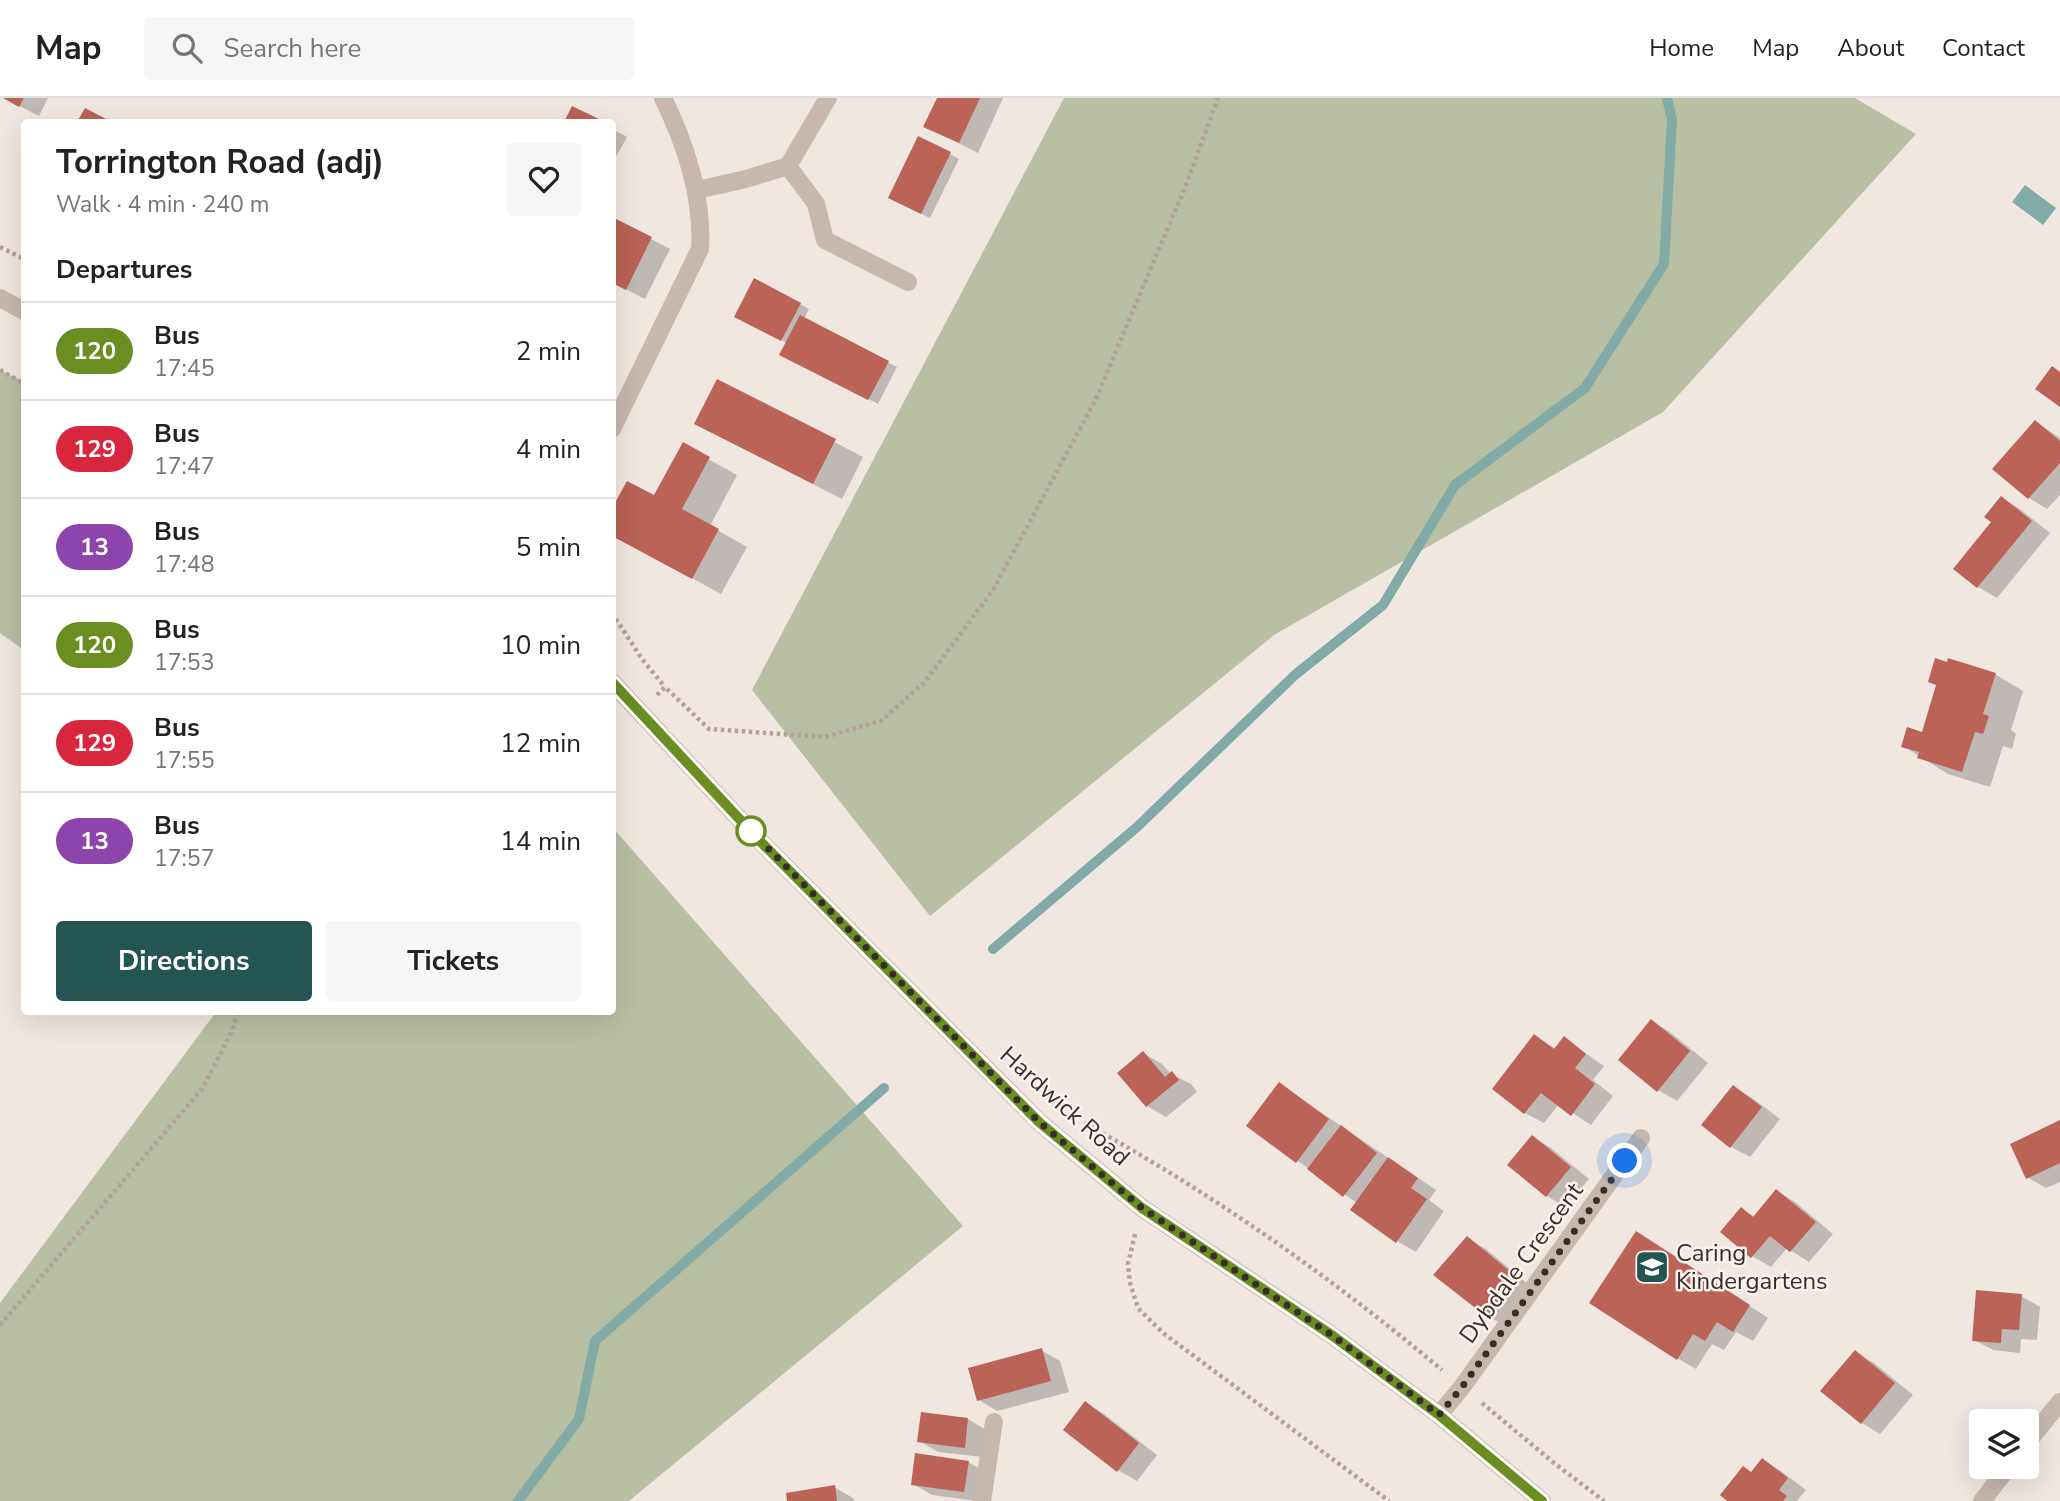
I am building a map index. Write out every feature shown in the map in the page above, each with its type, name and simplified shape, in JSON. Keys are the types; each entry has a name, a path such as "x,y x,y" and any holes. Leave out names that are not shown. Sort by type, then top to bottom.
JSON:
{"street":[{"path":"616,421 700,249 701,227 697,190 676,124 663,98"},
{"path":"697,190 788,166 828,98"},
{"path":"788,166 816,204 825,240 908,282"},
{"path":"0,298 21,309"},
{"name":"Hardwick Road","path":"616,686 758,839 1039,1122 1142,1208 1333,1336 1439,1415 1542,1501"},
{"name":"Dybdale Crescent","path":"1439,1415 1641,1139"},
{"path":"2039,1428 2060,1402"},
{"path":"982,1501 994,1422"},
{"path":"1982,1501 1999,1479"}],"path":[{"path":"616,619 664,687 709,729 825,737 881,721 924,683 993,590 1095,401 1186,185 1218,98"},
{"path":"0,247 21,258"},
{"path":"0,370 21,382"},
{"path":"652,700 664,687"},
{"path":"0,1325 202,1089 231,1033 237,1015"},
{"path":"1077,1119 1178,1176 1284,1248 1447,1374"},
{"path":"1472,1395 1604,1501"}],"green space":[{"path":"1064,98 1855,98 1916,134 1663,412 1274,635 930,916 752,690"},
{"path":"0,370 21,380 21,648 0,633"},
{"path":"616,831 963,1226 629,1501 0,1501 0,1303 214,1015 616,1015"}],"water":[{"path":"2025,185 2056,208 2043,225 2012,202"}],"building":[{"path":"3,98 24,98 19,107"},
{"path":"937,98 980,98 959,143 923,127"},
{"path":"572,106 599,119 566,119"},
{"path":"85,108 106,119 79,119"},
{"path":"918,136 951,152 921,214 888,198"},
{"path":"616,219 652,237 626,290 616,285"},
{"path":"754,278 801,303 781,341 734,317"},
{"path":"800,315 889,361 868,400 779,355"},
{"path":"2052,366 2060,372 2060,407 2035,389"},
{"path":"717,379 836,439 813,484 694,424"},
{"path":"2035,420 2060,441 2060,463 2028,499 1992,469"},
{"path":"683,442 710,457 682,509 719,529 692,579 616,538 616,501 627,481 654,495"},
{"path":"2001,496 2032,521 1977,588 1953,569 1991,522 1984,517"},
{"path":"1935,658 1947,662 1948,658 1996,673 1983,714 1989,716 1983,734 1975,732 1962,772 1917,758 1919,752 1901,747 1907,727 1922,732 1936,685 1928,682"},
{"path":"1651,1019 1690,1051 1657,1092 1618,1060"},
{"path":"1534,1034 1554,1049 1564,1036 1586,1054 1575,1068 1595,1084 1571,1116 1541,1093 1524,1114 1492,1089"},
{"path":"1143,1051 1165,1077 1172,1071 1179,1080 1146,1107 1117,1073"},
{"path":"1279,1082 1329,1119 1296,1163 1246,1126"},
{"path":"1733,1085 1762,1107 1730,1148 1701,1125"},
{"path":"2060,1120 2060,1163 2026,1179 2010,1144"},
{"path":"1341,1125 1377,1153 1343,1197 1307,1169"},
{"path":"1532,1135 1571,1167 1546,1197 1507,1165"},
{"path":"1388,1157 1418,1178 1411,1188 1427,1199 1396,1243 1350,1210"},
{"path":"1776,1189 1816,1222 1790,1252 1770,1236 1751,1258 1720,1232 1741,1207 1753,1217"},
{"name":"Caring Kindergartens","path":"1636,1231 1750,1305 1733,1332 1717,1322 1705,1341 1693,1334 1677,1360 1589,1303"},
{"path":"1467,1236 1518,1278 1487,1317 1433,1275"},
{"path":"1976,1290 2022,1294 2019,1330 2002,1329 2001,1343 1972,1341"},
{"path":"1042,1348 1051,1381 977,1401 968,1368"},
{"path":"1855,1350 1895,1383 1861,1424 1820,1391"},
{"path":"1085,1401 1139,1443 1117,1472 1063,1430"},
{"path":"921,1412 968,1418 965,1448 917,1442"},
{"path":"915,1453 969,1461 964,1492 911,1485"},
{"path":"1762,1458 1788,1478 1779,1490 1787,1496 1783,1501 1727,1501 1720,1495 1743,1466 1751,1472"},
{"path":"835,1485 837,1501 787,1501 786,1493"}],"waterway":[{"path":"993,949 1137,827 1296,674 1383,605 1455,485 1585,388 1664,264 1672,120 1667,98"},
{"path":"518,1501 579,1419 595,1341 884,1088"}],"bus line":[{"name":"120","path":"616,686 758,839 1039,1122 1142,1208 1333,1336 1439,1415 1542,1501"}],"place":[{"name":"Caring Kindergartens","path":"1652,1267"}],"route":[{"path":"751,831 1039,1122 1142,1208 1333,1336 1439,1415 1625,1161"}]}
